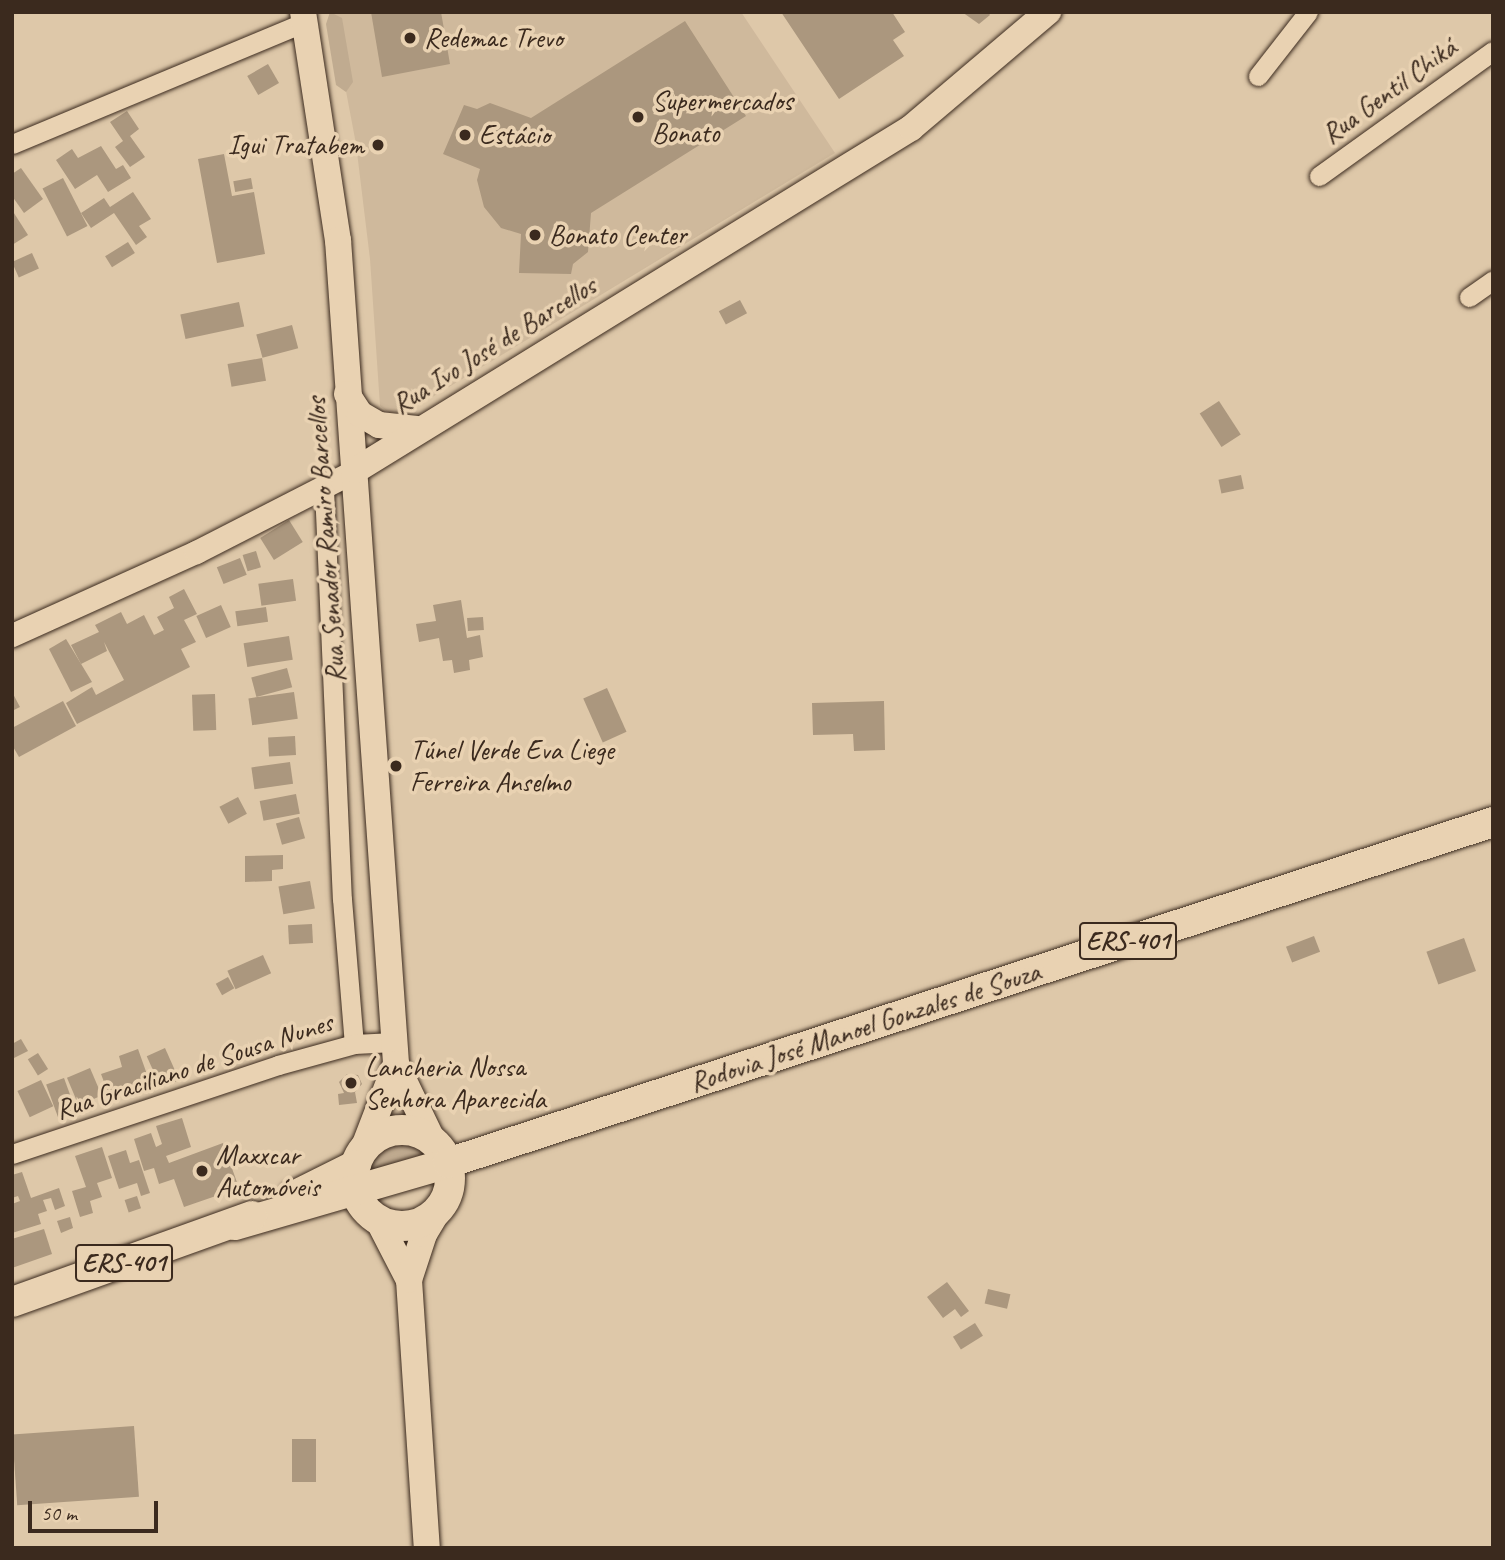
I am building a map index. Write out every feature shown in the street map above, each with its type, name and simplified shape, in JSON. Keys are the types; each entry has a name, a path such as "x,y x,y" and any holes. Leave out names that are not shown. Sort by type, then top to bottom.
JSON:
{"main road":[{"name":"Rua Ivo José de Barcellos","path":"356,470 417,429 911,128 1048,12"},
{"name":"Rua Senador Ramiro Barcellos","path":"304,17 338,240 345,390 356,470 395,1053 365,1189"},
{"path":"345,390 360,414 379,425 417,429"},
{"name":"Rodovia José Manoel Gonzales de Souza","path":"538,1131 1493,822"},
{"name":"Rua Senador Ramiro Barcellos","path":"395,1053 439,1148"},
{"path":"409,1280 365,1189 390,1130 403,1129 439,1148"},
{"path":"235,1225 365,1189 439,1148 538,1131"},
{"path":"365,1189 396,1226 414,1224 444,1201 469,1176 538,1131"},
{"path":"427,1548 409,1280 424,1234 444,1201 439,1148"},
{"path":"235,1225 365,1189"},
{"name":"ERS-401","path":"12,1302 235,1225"}],"street":[{"path":"1258,75 1308,12"},
{"path":"12,144 304,17"},
{"name":"Rua Gentil Chiká","path":"1319,176 1493,51"},
{"path":"1469,297 1493,280"},
{"name":"Rua Ivo José de Barcellos","path":"12,635 324,489 356,470"},
{"name":"Rua Senador Ramiro Barcellos","path":"324,489 342,899 354,1044"},
{"name":"Rua Graciliano de Sousa Nunes","path":"12,1154 278,1065 354,1044 395,1053"}],"shaded area":[{"path":"330,12 342,18 353,82 346,92 336,85 326,24"},
{"name":"Bonato Center","path":"331,12 741,12 835,153 406,413 388,412 380,406 370,259 356,144"},
{"path":"402,1139 430,1152 365,1172 377,1149"}],"building":[{"name":"Redemac Trevo","path":"371,12 441,12 450,64 382,77"},
{"path":"781,12 892,12 905,32 893,40 904,56 839,99"},
{"path":"962,12 988,12 990,15 979,24"},
{"path":"685,21 746,116 591,213 588,252 573,264 571,274 519,273 521,234 501,228 484,207 477,180 480,169 443,154 464,105 477,109 490,103 531,118"},
{"path":"268,64 279,83 258,95 247,76"},
{"path":"127,111 139,129 130,136 145,157 130,167 115,147 123,141 110,122"},
{"name":"Igui Tratabem","path":"382,138 386,144 373,152 370,146"},
{"path":"101,146 116,169 123,165 131,178 108,192 97,175 75,189 56,160 72,149 78,158"},
{"path":"224,154 232,196 254,192 265,254 217,263 198,159"},
{"path":"21,168 43,199 24,213 12,196 12,174"},
{"path":"63,178 88,226 67,237 43,188"},
{"path":"251,178 253,189 235,192 233,181"},
{"path":"133,192 151,219 139,226 147,237 136,245 114,213 91,228 81,213 104,198 110,207"},
{"path":"12,210 28,235 12,245"},
{"path":"128,242 135,253 112,267 105,256"},
{"path":"32,253 39,269 19,277 12,262"},
{"path":"740,300 747,313 726,325 719,311"},
{"path":"239,302 244,326 186,339 180,314"},
{"path":"292,325 298,348 262,358 256,335"},
{"path":"262,358 266,381 232,387 228,364"},
{"path":"1219,401 1241,435 1221,447 1200,414"},
{"path":"1241,475 1244,489 1221,493 1219,480"},
{"path":"289,520 303,542 274,560 260,538"},
{"path":"256,551 261,567 248,571 243,555"},
{"path":"240,558 247,575 224,584 217,567"},
{"path":"293,579 296,601 261,606 258,584"},
{"path":"184,589 197,614 184,620 196,642 181,649 190,667 77,724 66,703 92,687 96,695 124,680 104,642 107,651 81,664 71,645 99,632 95,625 121,612 127,624 144,615 154,635 164,630 157,617 174,608 169,597"},
{"path":"461,600 467,638 480,635 483,657 469,660 470,670 454,673 452,660 443,661 439,638 419,642 416,624 436,621 433,605"},
{"path":"221,605 231,627 206,638 196,616"},
{"path":"266,607 268,622 237,626 235,611"},
{"path":"483,617 484,630 468,631 467,618"},
{"path":"289,636 293,660 247,667 244,643"},
{"path":"66,639 92,682 71,692 49,649"},
{"path":"287,668 292,687 256,697 251,678"},
{"path":"607,688 627,732 603,742 583,699"},
{"path":"12,692 20,707 12,711"},
{"path":"294,692 298,719 252,725 248,698"},
{"path":"215,694 216,730 193,731 192,695"},
{"path":"63,701 76,726 19,757 12,745 12,728"},
{"path":"884,701 885,750 854,751 853,734 813,735 812,703"},
{"path":"295,736 296,755 269,756 268,737"},
{"path":"290,762 293,784 254,789 251,767"},
{"path":"296,794 300,814 263,821 260,801"},
{"path":"238,797 247,814 228,824 219,807"},
{"path":"299,817 305,838 282,845 276,824"},
{"path":"283,855 283,869 272,870 272,881 245,882 245,856"},
{"path":"310,881 315,909 283,914 278,887"},
{"path":"312,924 313,943 289,944 288,925"},
{"path":"1314,936 1320,952 1292,963 1286,947"},
{"path":"1464,938 1476,971 1438,985 1426,952"},
{"path":"263,955 271,973 236,989 227,971"},
{"path":"228,977 234,988 222,995 216,984"},
{"path":"21,1039 28,1051 12,1059 12,1044"},
{"path":"165,1048 179,1080 161,1088 147,1056"},
{"path":"138,1049 149,1080 109,1095 101,1074 122,1067 119,1056"},
{"path":"38,1053 48,1069 38,1075 28,1059"},
{"path":"90,1068 102,1096 79,1105 67,1078"},
{"name":"Lancheria Nossa Senhora Aparecida","path":"347,1074 358,1075 362,1084 355,1092 357,1103 339,1105 338,1094 344,1093 339,1082"},
{"path":"64,1078 76,1111 58,1117 46,1084"},
{"path":"41,1080 53,1106 30,1117 17,1091"},
{"path":"182,1118 191,1147 166,1156 169,1163 223,1143 239,1188 184,1207 174,1179 159,1184 154,1168 144,1171 134,1139 151,1133 156,1147 162,1144 156,1126"},
{"path":"102,1147 112,1178 97,1183 102,1197 90,1201 93,1213 80,1217 72,1191 86,1187 75,1156"},
{"path":"126,1150 130,1163 139,1160 150,1193 141,1196 137,1183 119,1189 108,1156"},
{"path":"22,1172 31,1198 59,1188 65,1206 55,1210 51,1198 43,1200 47,1211 38,1214 41,1224 12,1233 12,1204 20,1201 18,1196 12,1198 12,1175"},
{"path":"137,1196 141,1208 129,1212 125,1200"},
{"path":"70,1217 73,1228 61,1233 57,1221"},
{"path":"44,1229 52,1254 12,1268 12,1239"},
{"path":"947,1282 969,1311 961,1317 955,1309 943,1318 927,1297"},
{"path":"988,1289 1010,1294 1007,1309 985,1304"},
{"path":"975,1323 983,1336 961,1349 953,1337"},
{"path":"134,1426 139,1497 17,1505 12,1435"},
{"path":"292,1439 316,1439 316,1482 292,1482"}],"place":[{"name":"Redemac Trevo","path":"410,38"},
{"name":"Supermercados Bonato","path":"638,117"},
{"name":"Estácio","path":"465,135"},
{"name":"Igui Tratabem","path":"378,145"},
{"name":"Bonato Center","path":"535,235"},
{"name":"Túnel Verde Eva Liege Ferreira Anselmo","path":"396,766"},
{"name":"Lancheria Nossa Senhora Aparecida","path":"351,1083"},
{"name":"Maxxcar Automóveis","path":"202,1171"}]}
